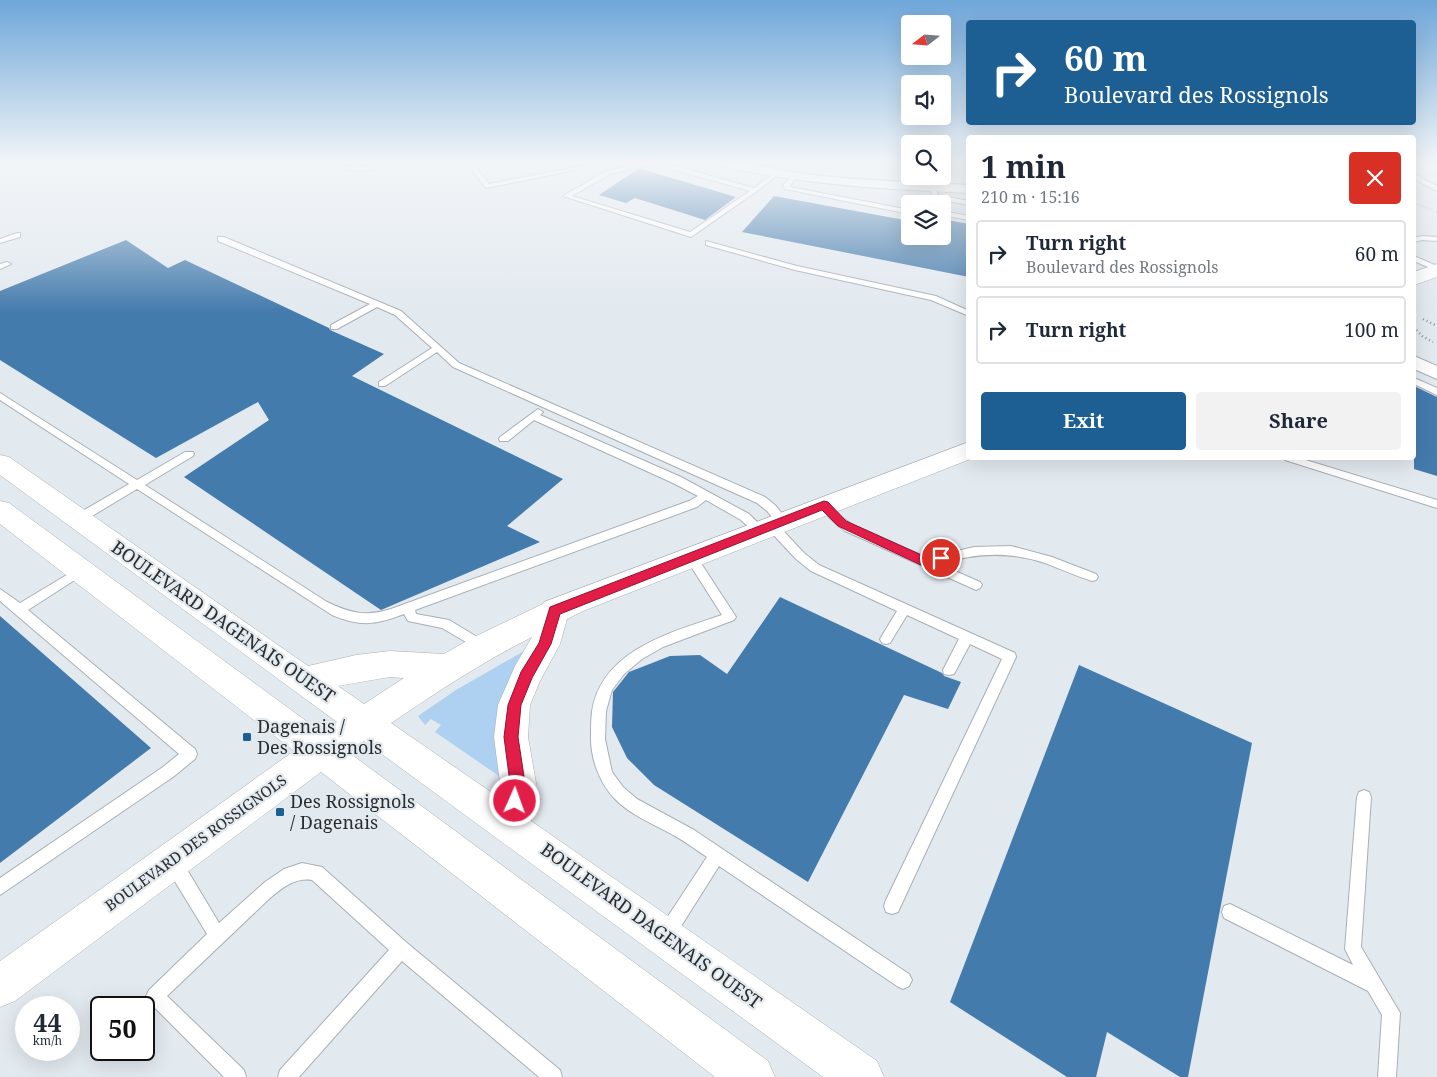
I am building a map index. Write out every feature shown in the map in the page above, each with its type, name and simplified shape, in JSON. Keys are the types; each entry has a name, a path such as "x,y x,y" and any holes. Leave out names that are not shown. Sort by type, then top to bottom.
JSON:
{"main road":[{"path":"1416,278 1437,270"},
{"name":"BOULEVARD DES ROSSIGNOLS","path":"0,986 320,752 483,647 555,610 966,451"},
{"name":"BOULEVARD DAGENAIS OUEST","path":"0,464 365,722 861,1077"},
{"path":"0,510 752,1077"},
{"path":"512,827 518,783 511,737 514,705 523,681 545,644 555,610"},
{"path":"305,680 356,668 390,664 448,668"}],"street":[{"path":"1416,363 1437,373"}],"lane":[{"path":"618,212 691,235 723,212"},
{"path":"951,215 966,217"},
{"path":"0,241 17,235"},
{"path":"221,239 398,313 456,365 760,500 771,508 771,526"},
{"path":"1416,240 1437,239"},
{"path":"708,243 795,268 934,298 966,313"},
{"path":"1416,259 1437,270"},
{"path":"334,327 376,304"},
{"path":"382,384 437,348"},
{"path":"1416,382 1437,392"},
{"path":"0,396 339,614 360,621 371,620 408,608 694,504 705,496"},
{"path":"504,439 547,405"},
{"path":"533,416 677,480 745,518 771,526 800,556 815,568 1010,657 892,906"},
{"path":"78,519 189,454"},
{"path":"1295,460 1437,504"},
{"path":"824,505 849,528 976,585"},
{"path":"927,563 963,552 1007,549 1039,556 1092,577"},
{"path":"691,557 730,617 652,646 630,659 615,674 603,696 598,721 598,737 603,767 608,779 616,791 645,814 678,830 717,855 903,980"},
{"path":"19,610 80,571"},
{"path":"0,594 190,754 168,772 0,887"},
{"path":"408,608 412,618 450,626 483,647"},
{"path":"886,640 904,609"},
{"path":"949,670 966,637"},
{"path":"1364,797 1353,949 1391,1013 1387,1077"},
{"path":"664,936 717,855"},
{"path":"172,860 217,935"},
{"path":"237,1077 155,996 217,935 284,878 298,872 308,871 316,873 401,949 553,1077"},
{"path":"1230,912 1374,984"},
{"path":"287,1077 401,949"}],"path":[{"path":"1423,319 1437,326"},
{"path":"1416,329 1422,336 1433,342"}],"shaded area":[{"path":"524,651 529,651 502,778 435,732 441,725 431,719 425,725 418,716 456,690"}],"building":[{"path":"680,212 715,212 705,220"},
{"path":"760,212 862,212 901,219 901,245 951,245 951,221 966,223 966,276 742,232"},
{"path":"126,240 168,268 185,260 384,354 352,376 563,479 507,526 540,542 381,610 184,477 269,420 258,402 156,458 0,360 0,291"},
{"path":"1416,387 1437,397 1437,476 1414,469 1414,460 1416,460"},
{"path":"780,597 942,673 944,676 961,682 948,709 904,695 808,882 654,785 627,758 612,727 613,692 629,672 670,656 700,655 727,674"},
{"path":"0,616 151,748 0,863"},
{"path":"1079,665 1252,743 1188,1077 1180,1077 1107,1032 1096,1077 1067,1077 950,1002"}],"place":[{"name":"Dagenais / Des Rossignols","path":"247,737"},
{"name":"Des Rossignols / Dagenais","path":"280,812"}],"route":[{"path":"515,801 518,783 511,748 514,705 531,665 545,644 555,610 824,505 842,524 863,535 927,563 941,558"}]}
